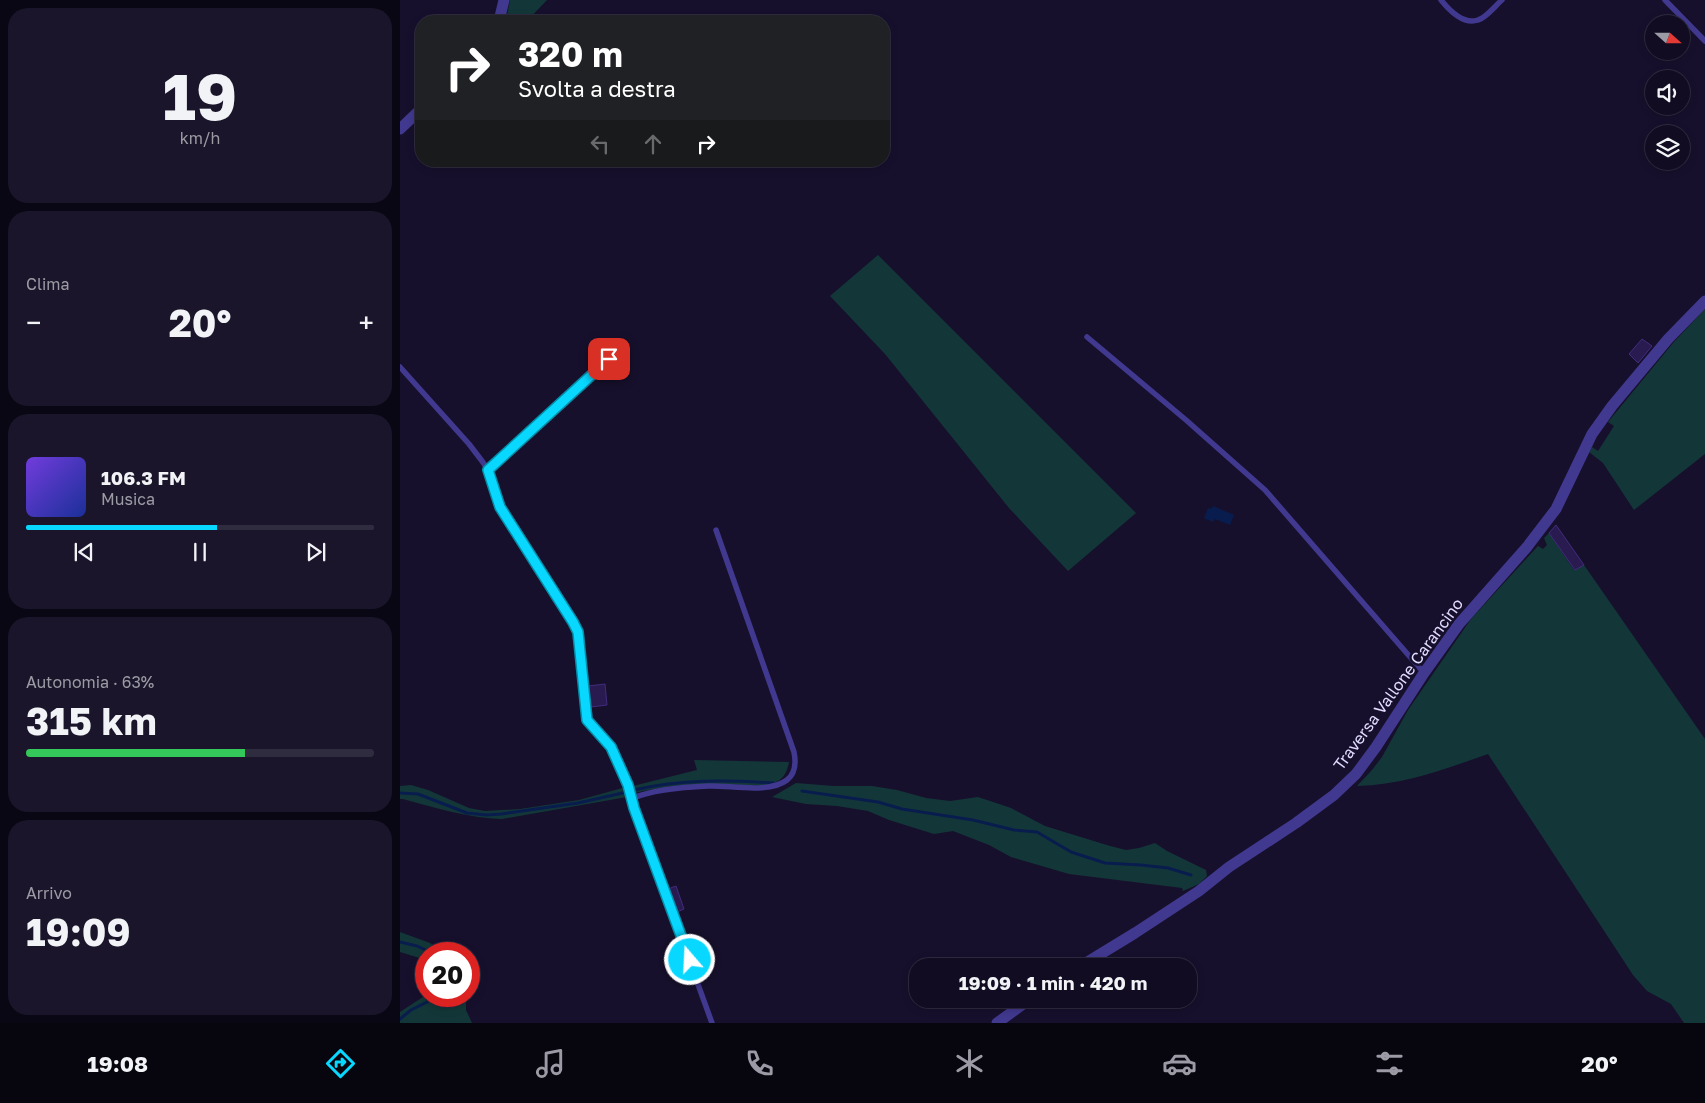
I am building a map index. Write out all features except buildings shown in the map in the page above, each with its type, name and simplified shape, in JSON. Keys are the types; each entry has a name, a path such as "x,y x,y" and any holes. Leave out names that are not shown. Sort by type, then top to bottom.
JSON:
{"street":[{"path":"501,15 504,0"},
{"path":"400,129 415,115"},
{"name":"Traversa Vallone Carancino","path":"1094,958 1135,934 1199,891 1229,867 1296,823 1334,795 1356,774 1459,624 1527,547 1556,509 1592,434 1612,406 1668,339 1705,301"},
{"path":"997,1023 1018,1008"}],"lane":[{"path":"1441,0 1447,8 1459,17 1469,21 1479,20 1502,0"},
{"path":"1665,0 1705,41"},
{"path":"1087,337 1186,420 1265,490 1424,673"},
{"path":"488,470 609,359"},
{"path":"400,367 469,444 488,470 500,507 578,632 587,720 611,747 633,798 634,808 712,1023"},
{"path":"633,798 643,794 694,787 773,786 789,779 794,772 794,752 716,530"}],"green space":[{"path":"510,0 547,0 533,15 507,15"},
{"path":"878,255 1136,513 1068,571 1009,508 885,354 830,296"},
{"path":"1705,309 1705,454 1634,510 1603,463 1589,452 1592,447 1598,451 1614,426 1608,422 1673,343"},
{"path":"1549,533 1574,570 1584,565 1705,739 1705,1023 1684,1023 1671,1004 1647,991 1633,975 1488,754 1408,779 1391,783 1357,786 1382,757 1408,710 1471,619 1538,546 1543,549 1547,545 1544,538"},
{"path":"694,760 789,762 783,777 770,784 756,786 688,785 635,793 633,786 697,770"},
{"path":"796,783 833,786 872,786 897,790 926,798 950,801 978,797 1011,808 1045,826 1110,846 1126,850 1155,843 1206,870 1207,876 1199,884 1183,891 1182,888 1069,874 1011,857 989,845 953,831 934,834 889,820 868,811 806,804 772,797"},
{"path":"411,785 428,790 469,808 485,811 520,809 579,800 626,787 627,797 502,819 464,815 400,799 400,786"},
{"path":"400,932 427,942 415,942 415,957 400,952"},
{"path":"415,1002 415,1007 466,1007 472,1023 400,1023 400,1012"}],"water":[{"path":"1213,506 1234,515 1230,525 1215,519 1213,522 1204,518 1208,508 1211,509"}],"waterway":[{"path":"634,790 652,786 704,781 774,783"},
{"path":"802,791 878,802 902,809 973,820 1014,830 1037,832 1071,852 1105,863 1168,868 1191,875"},
{"path":"400,793 418,794 467,813 487,815 578,803 627,792"},
{"path":"400,942 415,946"},
{"path":"400,1019 417,1007"}],"route":[{"path":"609,359 488,470 500,507 578,632 587,720 611,747 628,785 633,798 634,808 690,960"}]}
